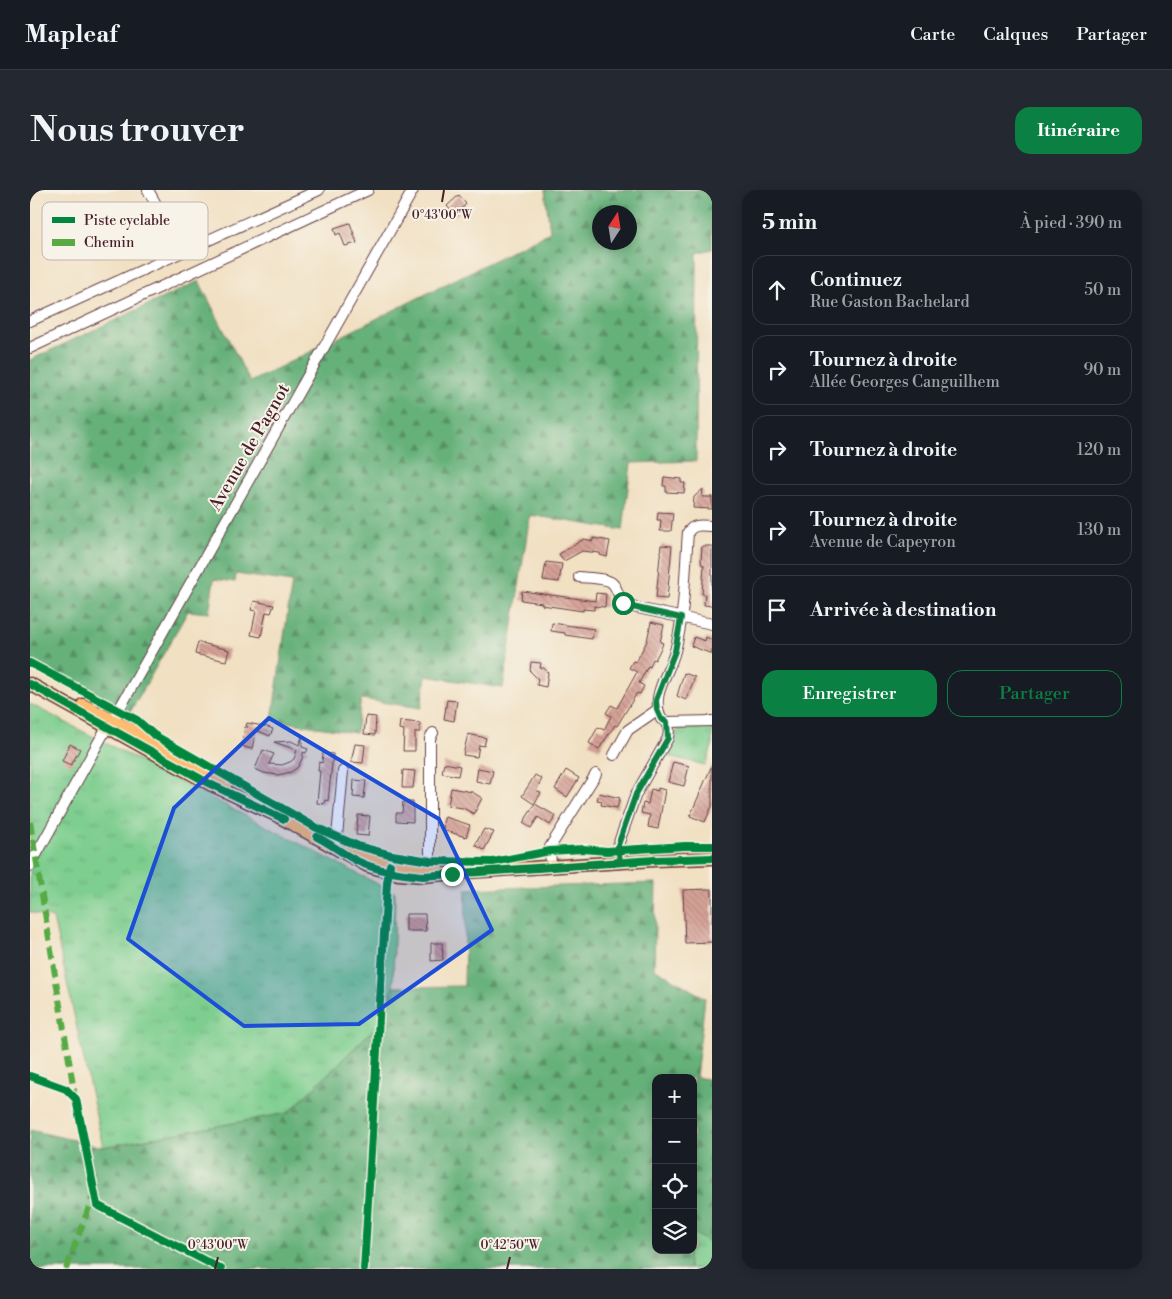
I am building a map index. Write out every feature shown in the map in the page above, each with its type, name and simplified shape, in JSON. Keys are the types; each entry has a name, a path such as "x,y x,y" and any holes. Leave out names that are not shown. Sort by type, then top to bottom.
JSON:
{"main road":[{"path":"30,678 110,724"},
{"path":"30,684 215,776 276,815 332,845 358,862 389,872 422,876 620,862 712,858"},
{"path":"332,845 384,860 467,872"}],"street":[{"path":"148,190 155,202"},
{"path":"208,239 319,190"},
{"path":"30,348 368,190"},
{"name":"Avenue de Pagnot","path":"30,866 413,190"},
{"path":"30,322 163,260"},
{"path":"712,526 697,525 688,532 681,618 675,651 656,700 657,710 661,719 667,722 712,721"},
{"path":"580,577 610,581 615,586 620,599 628,606 712,624"},
{"path":"614,756 628,730 657,710"},
{"path":"620,862 618,845 636,794 668,738 667,722"},
{"path":"430,868 430,738 433,733"},
{"path":"332,845 337,837 342,771"},
{"path":"551,867 550,847 596,774"}],"highlighted area":[{"path":"269,718 439,819 492,930 359,1024 244,1026 128,939 174,808"}],"green space":[{"path":"545,190 712,190 712,249 697,253 696,461 631,463 623,530 530,515 503,688 426,676 421,708 361,699 356,733 272,720 292,582 236,574 235,582 214,579 209,613 188,611 129,714 30,660 30,360 199,281 250,382 550,232"},
{"path":"30,704 395,893 393,987 382,1021 288,1113 103,1147 53,918 30,912"},
{"path":"712,728 712,747 705,765 664,755 678,729"},
{"path":"656,883 654,968 705,998 696,1074 652,1074 652,1254 688,1254 689,1269 30,1269 30,1130 103,1147 288,1113 382,1021 393,987 464,986 466,889"},
{"path":"697,1077 712,1080 712,1244 697,1235"},
{"path":"697,1235 712,1244 712,1269 689,1269 688,1254 697,1254"}],"building":[{"path":"459,195 466,204 455,216 447,206"},
{"path":"350,223 357,243 345,246 340,233 336,235 334,228"},
{"path":"664,477 681,479 681,483 685,483 684,493 666,492 666,486 663,486"},
{"path":"703,489 702,497 712,497 712,509 693,508 694,497"},
{"path":"658,512 673,513 671,531 660,531 661,520 657,520"},
{"path":"593,538 610,541 607,557 600,555 600,553 582,551 564,561 559,554 584,539 593,541"},
{"path":"661,545 672,546 667,599 656,598"},
{"path":"702,546 712,546 712,606 704,605 705,594 702,594 704,565 702,565 701,561"},
{"path":"546,562 562,564 559,582 543,580"},
{"path":"522,591 595,601 596,593 606,594 605,607 594,606 594,610 583,609 583,611 542,605 542,603 521,600"},
{"path":"254,601 274,605 271,613 266,612 261,637 251,635 256,611 251,610"},
{"path":"651,622 664,625 660,642 663,643 662,646 639,683 644,686 640,694 637,693 617,726 615,725 599,749 589,743 598,727 604,730 611,716 606,713 611,705 617,708 637,672 629,668 633,661 636,662 647,641"},
{"path":"552,623 594,629 592,639 551,631"},
{"path":"694,637 705,641 706,637 712,640 712,654 691,646"},
{"path":"198,642 229,650 226,661 195,654"},
{"path":"531,662 541,663 540,668 544,668 548,673 546,687 537,685 538,679 530,671"},
{"path":"684,673 695,677 686,700 677,696"},
{"path":"447,700 457,701 454,721 444,719"},
{"path":"366,716 376,717 375,735 364,734"},
{"path":"400,721 420,723 420,732 415,732 415,751 403,751 404,730 399,729"},
{"path":"247,723 273,729 270,736 256,730 252,749 242,745 245,727 248,727"},
{"path":"468,734 486,738 484,746 479,745 477,757 463,755"},
{"path":"302,737 302,747 308,749 306,753 303,752 303,757 298,767 291,772 278,775 264,773 255,769 263,750 274,754 269,764 282,765 290,762 294,759 297,750 274,742 291,741 299,745"},
{"path":"70,744 80,749 71,765 62,761"},
{"path":"355,744 365,745 363,763 351,762"},
{"path":"323,753 333,754 328,801 325,800 324,804 317,803 319,762 322,763"},
{"path":"673,762 689,766 684,786 668,782"},
{"path":"444,763 460,766 458,776 442,773"},
{"path":"712,765 712,806 705,822 690,816"},
{"path":"478,768 493,771 490,784 476,781"},
{"path":"403,770 415,771 413,788 402,788"},
{"path":"566,770 579,778 567,797 555,789"},
{"path":"535,775 542,779 536,790 541,793 534,804 522,796"},
{"path":"354,780 366,781 364,798 353,797"},
{"path":"451,788 472,792 482,798 474,814 463,808 448,806"},
{"path":"658,788 665,790 658,829 648,827 650,815 641,813 643,803 648,804 651,789 658,791"},
{"path":"599,793 620,798 617,808 601,805 602,801 597,800"},
{"path":"403,802 413,802 413,822 396,821 396,813 402,813"},
{"path":"535,804 556,816 550,825 538,817 531,828 523,823"},
{"path":"358,815 370,816 368,836 356,835"},
{"path":"445,817 470,825 466,837 443,830 444,826 442,825"},
{"path":"484,829 494,832 484,850 475,845"},
{"path":"712,889 712,942 685,943 683,890"},
{"path":"406,914 425,914 426,931 406,931"},
{"path":"431,943 442,943 443,960 431,961"}],"marked path":[{"path":"30,822 75,1097"},
{"path":"66,1269 94,1194"}],"cycle path":[{"path":"30,663 137,720 154,735 315,827 358,846 392,855 430,861 493,862 550,851 583,849 607,851 712,846"},
{"path":"30,684 210,784 284,819"},
{"path":"317,837 352,858 373,867 389,872 423,876 654,860 712,858"},
{"path":"364,1269 387,883 390,865"},
{"path":"30,1076 66,1089 76,1099 97,1205 221,1269"}],"route":[{"path":"452,874 620,862 618,845 636,794 668,738 667,722 661,719 657,710 656,700 675,651 681,618 628,606 623,603"}]}
